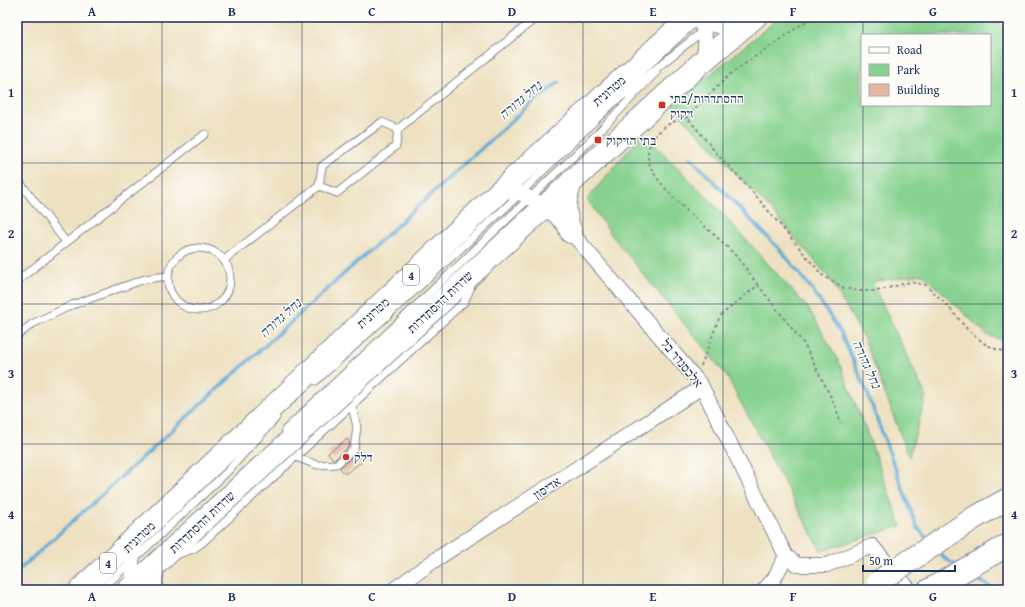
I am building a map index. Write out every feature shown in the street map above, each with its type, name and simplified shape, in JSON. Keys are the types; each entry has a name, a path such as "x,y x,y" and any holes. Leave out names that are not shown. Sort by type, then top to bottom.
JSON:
{"highway":[{"name":"שדרות ההסתדרות","path":"80,590 136,537 525,202 707,22"},
{"name":"שדרות ההסתדרות","path":"140,574 474,271 525,202 571,182 702,62 749,22"},
{"path":"571,182 567,192 565,205 566,219 571,232"},
{"path":"872,586 974,518 1008,499"},
{"path":"929,590 1007,545"}],"street":[{"path":"698,17 707,22 730,28 749,22"},
{"path":"702,62 706,46 707,22"},
{"name":"אלכסנדר בל","path":"525,202 536,219 545,220 560,225 571,232"},
{"name":"אלכסנדר בל","path":"525,202 571,232 699,383 786,556"},
{"name":"אדיסון","path":"393,590 435,560 699,383"},
{"path":"136,537 140,574 155,582 156,590"},
{"path":"764,590 774,579 786,556 797,564 827,566 872,546 910,590"}],"lane":[{"path":"319,186 337,193 396,146 398,129 537,17"},
{"name":"מטרונית","path":"280,435 405,318 623,108 667,60 707,22"},
{"name":"מטרונית","path":"311,385 525,202 611,105 667,60"},
{"path":"224,260 319,186 322,166 382,122 398,129"},
{"path":"17,281 204,134"},
{"path":"17,179 66,242"},
{"path":"195,248 206,249 216,253 224,260 230,273 229,288 225,297 218,304 209,309 199,310 180,304 169,287 168,276 171,266 177,258 185,251 195,248"},
{"path":"140,574 193,549 202,543 464,302 470,289 474,271"},
{"path":"17,336 32,324 72,305 145,279 168,276"},
{"path":"296,457 317,465 337,464 354,449 357,427 352,406"},
{"name":"מטרונית","path":"101,590 140,574 226,473 282,412"}],"path":[{"path":"812,17 729,75 686,117 666,126 656,136 648,148 648,159 656,177 680,204 732,251 804,344 834,403 842,423"},
{"path":"686,117 718,155 750,189 822,275 844,288 859,291 877,291 910,282 926,285 947,305 967,329 985,344 998,350 1008,351"},
{"path":"699,383 720,316 758,285"}],"green space":[{"path":"780,17 995,17 1008,36 1008,342 987,335 923,274 872,282 926,396 909,457 864,338 830,279 773,212 672,106"},
{"path":"643,133 710,200 809,309 839,362 866,430 901,526 821,551 726,375 613,237 587,199"}],"building":[{"path":"347,439 350,443 349,446 335,459 333,459 328,453"},
{"path":"357,453 363,461 345,474 340,468"}],"waterway":[{"name":"נחל גדורה","path":"17,572 529,105 559,82"},
{"name":"נחל גדורה","path":"690,157 783,253 811,288 840,331 865,387 917,527 929,541"},
{"name":"נחל גדורה","path":"938,551 944,558 957,566"},
{"name":"נחל גדורה","path":"970,575 996,590"}],"place":[{"name":"ההסתדרות/בתי זיקוק","path":"662,105"},
{"name":"בתי הזיקוק","path":"598,140"},
{"name":"דלק","path":"346,457"}]}
